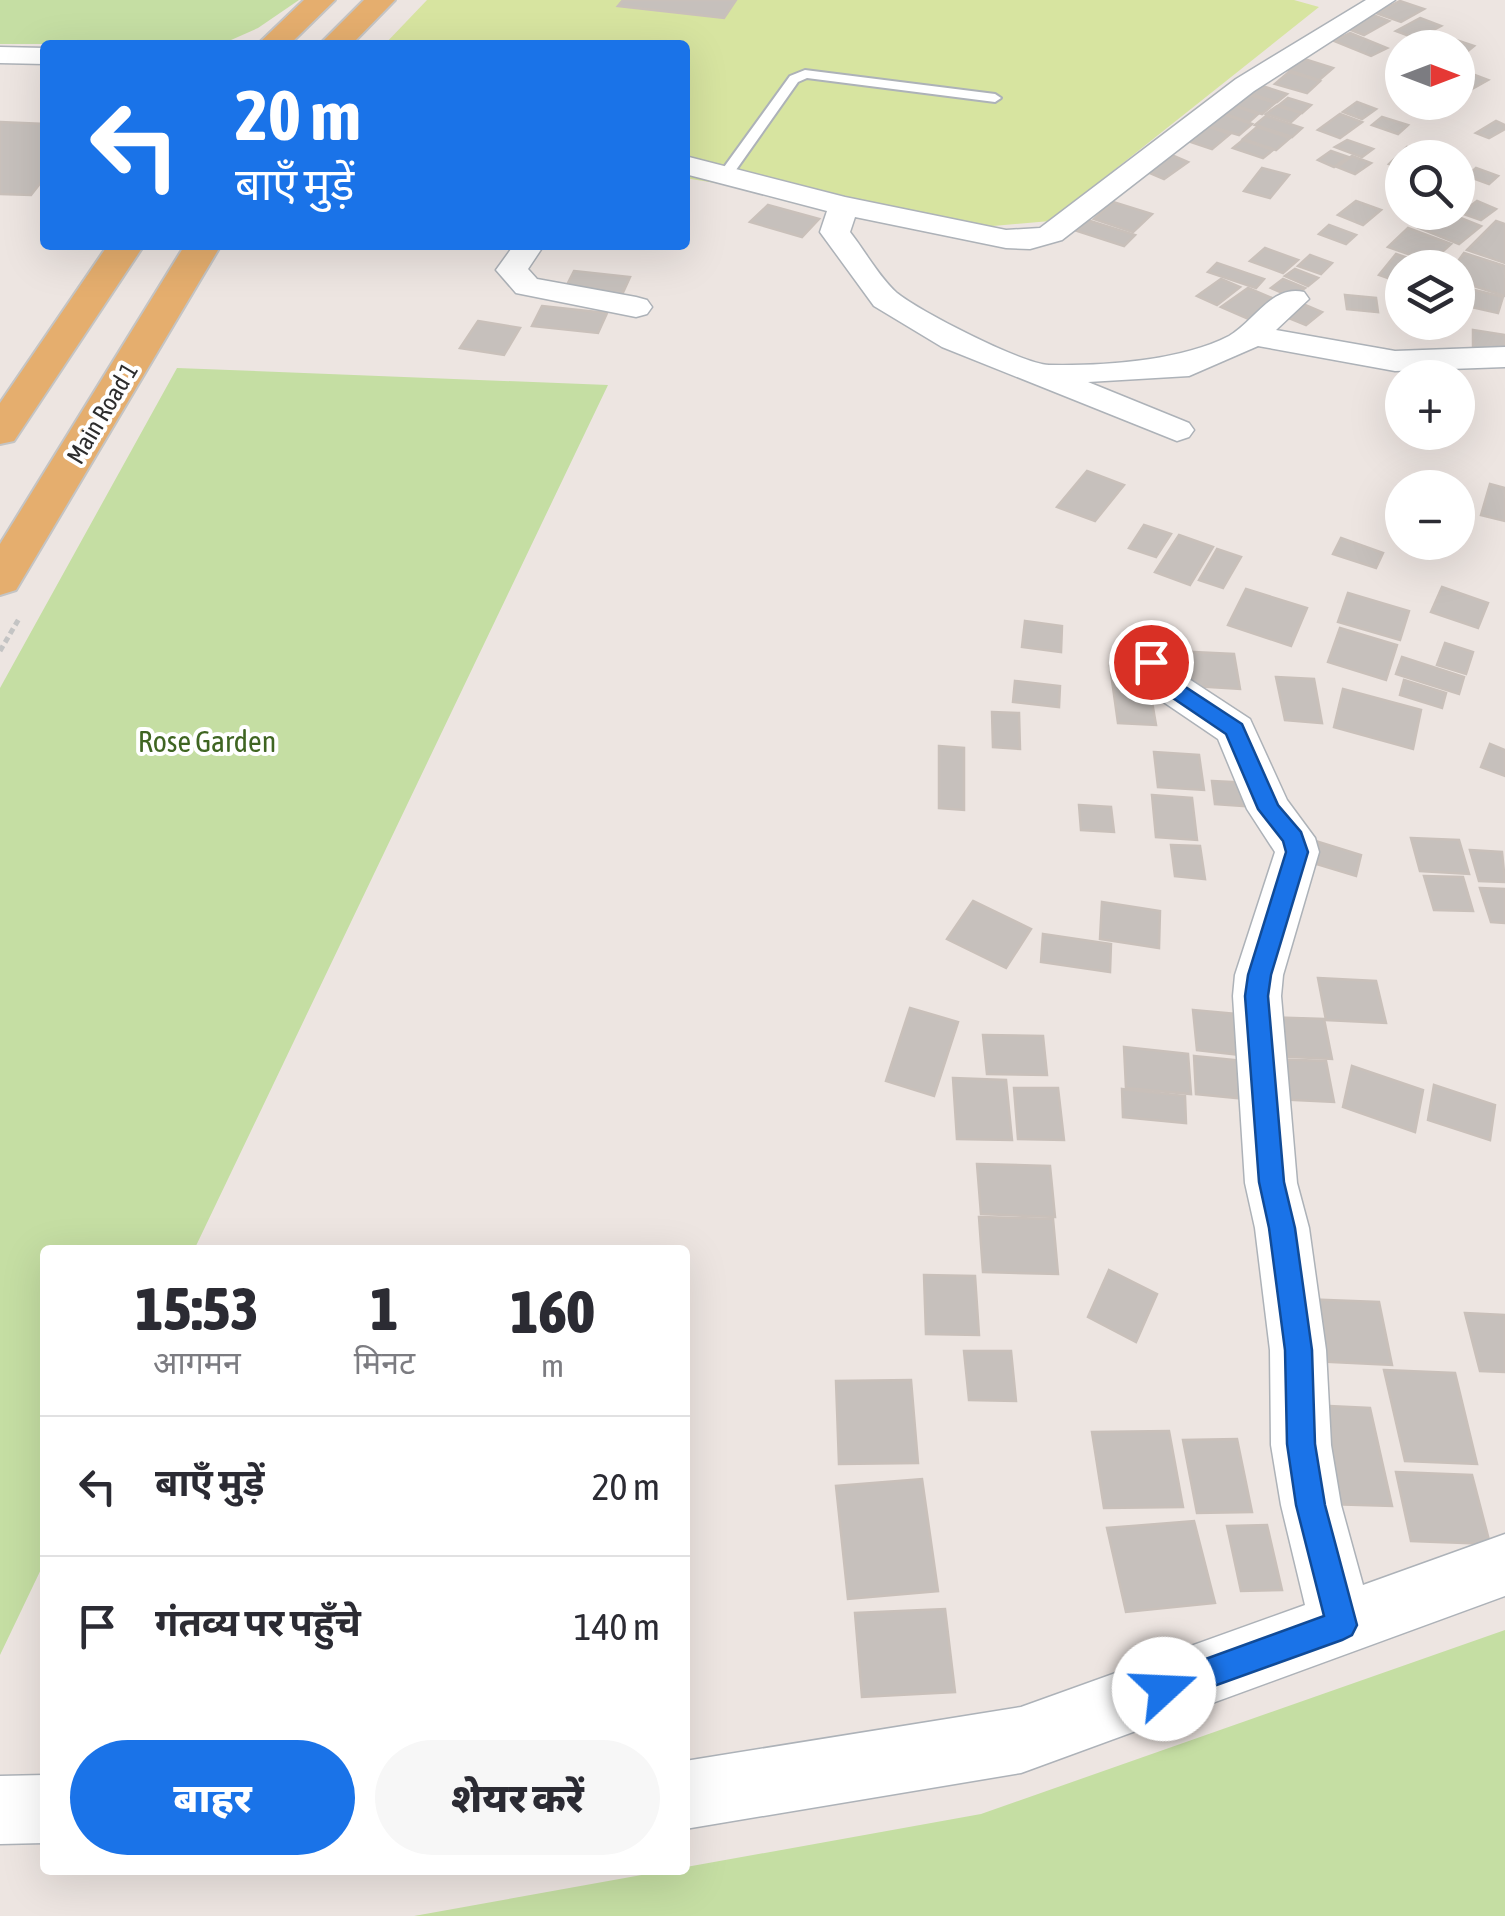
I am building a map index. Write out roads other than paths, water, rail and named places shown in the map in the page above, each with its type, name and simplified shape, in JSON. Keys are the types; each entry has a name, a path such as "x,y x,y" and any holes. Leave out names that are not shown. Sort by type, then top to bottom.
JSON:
{"main road":[{"path":"278,40 322,0"},
{"path":"339,40 380,0"},
{"path":"0,432 123,250"},
{"name":"Main Road 1","path":"0,580 201,250"}],"street":[{"path":"690,166 844,206 1006,239 1030,240 1050,234 1245,84 1383,0"},
{"path":"0,55 40,56"},
{"path":"844,206 835,232 886,299 954,340 1177,430"},
{"path":"526,250 512,270 527,286 636,308"},
{"path":"1040,375 1189,366 1250,335 1293,299"},
{"path":"1250,335 1396,361 1505,358"},
{"path":"1151,662 1174,689 1234,730 1269,809 1293,838 1297,852 1259,975 1257,996 1272,1182 1298,1350 1301,1444 1311,1505 1342,1625"},
{"path":"690,1794 1021,1740 1505,1565"},
{"path":"0,1810 40,1809"}],"lane":[{"path":"726,174 794,79 804,74 994,98"}],"park label":[{"name":"Rose Garden","path":"207,741"}]}
